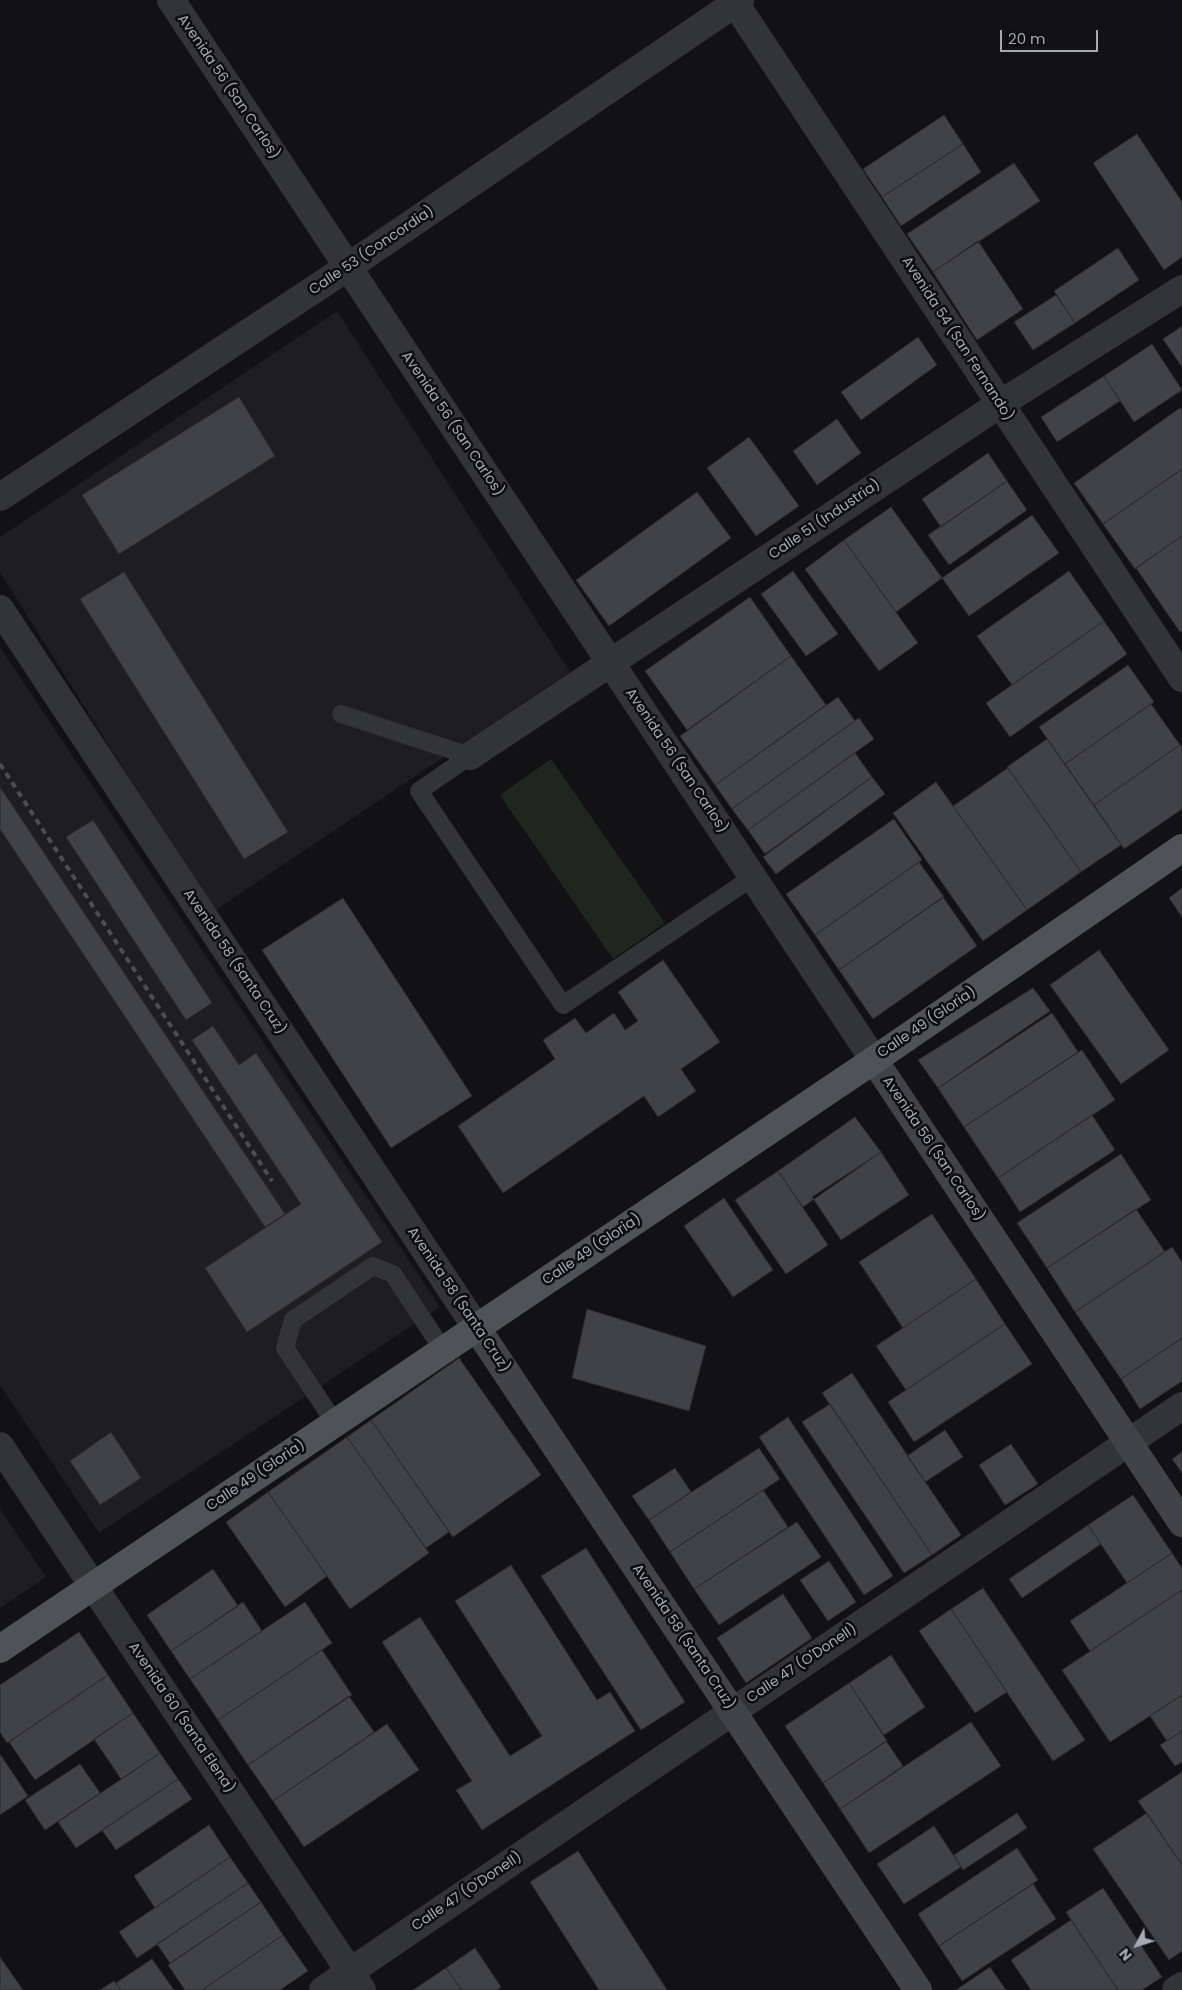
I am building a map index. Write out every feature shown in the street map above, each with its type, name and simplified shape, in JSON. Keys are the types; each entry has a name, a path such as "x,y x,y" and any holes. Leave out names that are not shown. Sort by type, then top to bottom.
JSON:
{"main road":[{"name":"Calle 49 (Gloria)","path":"0,1649 874,1060 1182,848"},
{"name":"Avenida 56 (San Carlos)","path":"874,1060 1182,1523"},
{"name":"Avenida 58 (Santa Cruz)","path":"476,1327 918,1990"}],"street":[{"name":"Avenida 56 (San Carlos)","path":"171,0 874,1060"},
{"name":"Calle 53 (Concordia)","path":"0,497 348,268 736,1"},
{"name":"Avenida 54 (San Fernando)","path":"736,1 1182,678"},
{"name":"Calle 51 (Industria)","path":"470,756 1000,404 1182,289"},
{"name":"Avenida 58 (Santa Cruz)","path":"0,608 476,1327"},
{"name":"Calle 47 (O'Donell)","path":"323,1990 356,1981 732,1711 1182,1406"},
{"name":"Avenida 60 (Santa Elena)","path":"0,1446 356,1981"},
{"path":"1176,1990 1182,1986"}],"lane":[{"path":"341,714 470,756"},
{"path":"470,756 419,791 563,1005 753,877"},
{"path":"335,1423 285,1348 293,1320 374,1266 393,1274 443,1350"}],"shaded area":[{"path":"337,311 570,672 213,912 0,572 0,537"},
{"path":"0,647 440,1307 99,1533 0,1385"},
{"path":"551,759 665,923 613,959 500,795"},
{"path":"0,1509 46,1577 0,1608"}],"building":[{"path":"944,115 963,144 882,197 863,169"},
{"path":"1137,134 1182,202 1182,257 1164,270 1093,163"},
{"path":"963,144 981,172 901,226 882,197"},
{"path":"1014,163 1040,201 933,272 907,234"},
{"path":"978,241 1023,309 977,340 933,272"},
{"path":"1118,248 1139,280 1075,323 1054,291"},
{"path":"1056,295 1075,323 1033,350 1014,322"},
{"path":"1182,326 1182,367 1163,339"},
{"path":"918,337 937,365 861,420 841,392"},
{"path":"1152,344 1182,390 1134,422 1104,376"},
{"path":"1104,376 1120,401 1057,442 1041,417"},
{"path":"239,397 275,456 119,554 82,495"},
{"path":"1180,408 1182,410 1182,469 1103,524 1074,483"},
{"path":"837,419 861,453 817,485 793,451"},
{"path":"749,437 799,506 756,536 707,468"},
{"path":"988,453 1007,481 941,527 922,499"},
{"path":"1182,469 1182,536 1135,569 1103,524"},
{"path":"1007,481 1027,510 949,565 928,535"},
{"path":"697,492 731,538 609,626 576,580"},
{"path":"891,507 942,578 896,612 844,540"},
{"path":"1032,515 1059,553 969,616 942,578"},
{"path":"1182,536 1182,631 1180,632 1136,568"},
{"path":"844,540 918,643 879,671 805,569"},
{"path":"793,571 838,634 806,656 761,594"},
{"path":"1069,571 1104,621 1012,685 977,636"},
{"path":"124,572 288,832 244,859 80,599"},
{"path":"750,597 791,656 687,730 645,671"},
{"path":"1104,621 1127,654 1010,737 986,703"},
{"path":"791,656 826,705 715,785 680,736"},
{"path":"1128,665 1154,702 1065,764 1039,727"},
{"path":"838,697 855,721 732,809 715,785"},
{"path":"1151,704 1180,745 1094,805 1065,764"},
{"path":"859,718 874,739 748,830 732,809"},
{"path":"1047,739 1121,845 1081,872 1007,767"},
{"path":"1180,745 1182,747 1182,809 1124,849 1094,805"},
{"path":"855,753 872,777 765,854 748,830"},
{"path":"1008,768 1081,872 1027,910 953,806"},
{"path":"872,777 885,794 776,874 763,857"},
{"path":"936,782 1027,910 983,941 893,813"},
{"path":"0,787 285,1214 265,1227 0,829"},
{"path":"894,819 922,860 815,935 786,894"},
{"path":"93,820 212,1003 186,1020 66,837"},
{"path":"919,862 944,897 839,970 815,935"},
{"path":"1182,888 1182,917 1169,898"},
{"path":"943,897 977,946 873,1019 839,970"},
{"path":"343,898 472,1096 391,1148 262,950"},
{"path":"1099,950 1169,1050 1121,1084 1050,985"},
{"path":"663,960 720,1042 681,1069 696,1091 658,1117 644,1096 503,1193 458,1126 555,1059 543,1040 575,1018 586,1033 614,1013 625,1030 638,1021 618,992"},
{"path":"1033,988 1050,1011 938,1088 918,1060"},
{"path":"1052,1013 1078,1052 964,1127 938,1088"},
{"path":"213,1026 239,1065 256,1053 382,1242 247,1332 205,1268 301,1204 192,1040"},
{"path":"1082,1050 1115,1100 998,1178 964,1127"},
{"path":"1092,1115 1115,1150 1020,1212 998,1178"},
{"path":"855,1117 881,1152 803,1207 778,1171"},
{"path":"881,1152 909,1195 841,1240 812,1197"},
{"path":"1121,1154 1151,1200 1047,1268 1017,1223"},
{"path":"778,1171 828,1245 786,1274 735,1200"},
{"path":"724,1198 773,1270 733,1297 684,1226"},
{"path":"1136,1209 1165,1252 1075,1312 1047,1268"},
{"path":"932,1214 976,1279 903,1328 859,1262"},
{"path":"1172,1247 1182,1262 1182,1338 1121,1379 1075,1312"},
{"path":"976,1279 1005,1324 906,1390 876,1346"},
{"path":"587,1309 706,1346 689,1411 572,1378"},
{"path":"1005,1324 1032,1364 914,1442 888,1402"},
{"path":"1182,1338 1182,1381 1140,1409 1121,1379"},
{"path":"459,1358 541,1475 453,1537 371,1420"},
{"path":"852,1373 961,1535 932,1555 822,1393"},
{"path":"830,1404 932,1555 904,1573 802,1422"},
{"path":"788,1417 893,1576 864,1595 759,1437"},
{"path":"371,1420 449,1532 426,1548 347,1437"},
{"path":"945,1430 963,1457 925,1482 907,1456"},
{"path":"111,1432 141,1478 100,1505 70,1461"},
{"path":"347,1437 429,1553 350,1609 268,1492"},
{"path":"1011,1444 1038,1484 1005,1505 979,1465"},
{"path":"759,1448 780,1479 670,1552 649,1520"},
{"path":"1182,1452 1182,1473 1172,1459"},
{"path":"675,1468 691,1492 649,1520 632,1496"},
{"path":"763,1490 788,1527 694,1589 670,1552"},
{"path":"268,1492 327,1576 285,1607 226,1522"},
{"path":"1133,1495 1172,1553 1127,1583 1088,1525"},
{"path":"797,1522 821,1557 719,1625 694,1589"},
{"path":"1088,1525 1101,1544 1022,1598 1009,1579"},
{"path":"586,1548 685,1702 641,1730 541,1576"},
{"path":"1172,1553 1182,1568 1182,1590 1090,1651 1070,1621"},
{"path":"829,1561 856,1602 828,1621 800,1580"},
{"path":"511,1565 597,1700 610,1692 635,1731 482,1830 456,1790 472,1781 382,1642 420,1617 510,1756 542,1736 455,1601"},
{"path":"213,1569 238,1606 171,1651 147,1615"},
{"path":"983,1588 1085,1740 1053,1761 951,1609"},
{"path":"1182,1590 1182,1695 1110,1742 1062,1670"},
{"path":"783,1594 812,1638 746,1683 717,1638"},
{"path":"243,1602 262,1631 190,1679 171,1651"},
{"path":"305,1602 332,1643 218,1720 190,1679"},
{"path":"951,1609 1007,1692 975,1713 919,1631"},
{"path":"79,1632 108,1675 7,1743 0,1732 0,1685"},
{"path":"322,1650 352,1695 248,1765 218,1720"},
{"path":"891,1655 925,1707 884,1735 849,1683"},
{"path":"108,1675 133,1713 35,1780 9,1742"},
{"path":"849,1683 887,1741 823,1783 785,1726"},
{"path":"1182,1695 1182,1731 1167,1741 1150,1716"},
{"path":"349,1696 374,1732 273,1801 248,1765"},
{"path":"133,1713 160,1753 121,1779 94,1739"},
{"path":"971,1722 1001,1766 869,1853 840,1809"},
{"path":"387,1724 419,1770 304,1847 273,1801"},
{"path":"1182,1731 1182,1762 1175,1766 1160,1745"},
{"path":"886,1741 903,1766 840,1809 823,1783"},
{"path":"160,1753 178,1779 76,1848 58,1822"},
{"path":"0,1754 28,1796 0,1815"},
{"path":"80,1764 100,1793 45,1830 25,1800"},
{"path":"1182,1772 1182,1865 1138,1801"},
{"path":"178,1779 192,1799 116,1850 102,1830"},
{"path":"1017,1813 1027,1828 963,1870 954,1855"},
{"path":"1147,1813 1182,1865 1182,1951 1169,1960 1093,1849"},
{"path":"209,1825 230,1857 155,1908 134,1876"},
{"path":"934,1826 961,1867 904,1904 877,1864"},
{"path":"1017,1848 1038,1880 939,1946 918,1914"},
{"path":"578,1851 667,1990 599,1990 530,1882"},
{"path":"230,1857 248,1883 137,1958 119,1932"},
{"path":"248,1883 261,1902 170,1963 157,1944"},
{"path":"1033,1884 1056,1919 962,1981 939,1946"},
{"path":"1103,1888 1162,1977 1142,1990 1118,1990 1066,1912"},
{"path":"261,1902 283,1935 202,1990 185,1990 168,1965"},
{"path":"1071,1920 1118,1990 1031,1990 1011,1960"},
{"path":"283,1935 308,1971 280,1990 202,1990"},
{"path":"475,1948 501,1987 497,1990 462,1990 446,1968"},
{"path":"0,1957 23,1990 0,1990"},
{"path":"152,1959 174,1990 121,1990 116,1983"},
{"path":"990,1967 1006,1990 956,1990"},
{"path":"446,1968 462,1990 413,1990"},
{"path":"114,1981 121,1990 100,1990"}],"railway":[{"path":"0,764 272,1181"}]}
